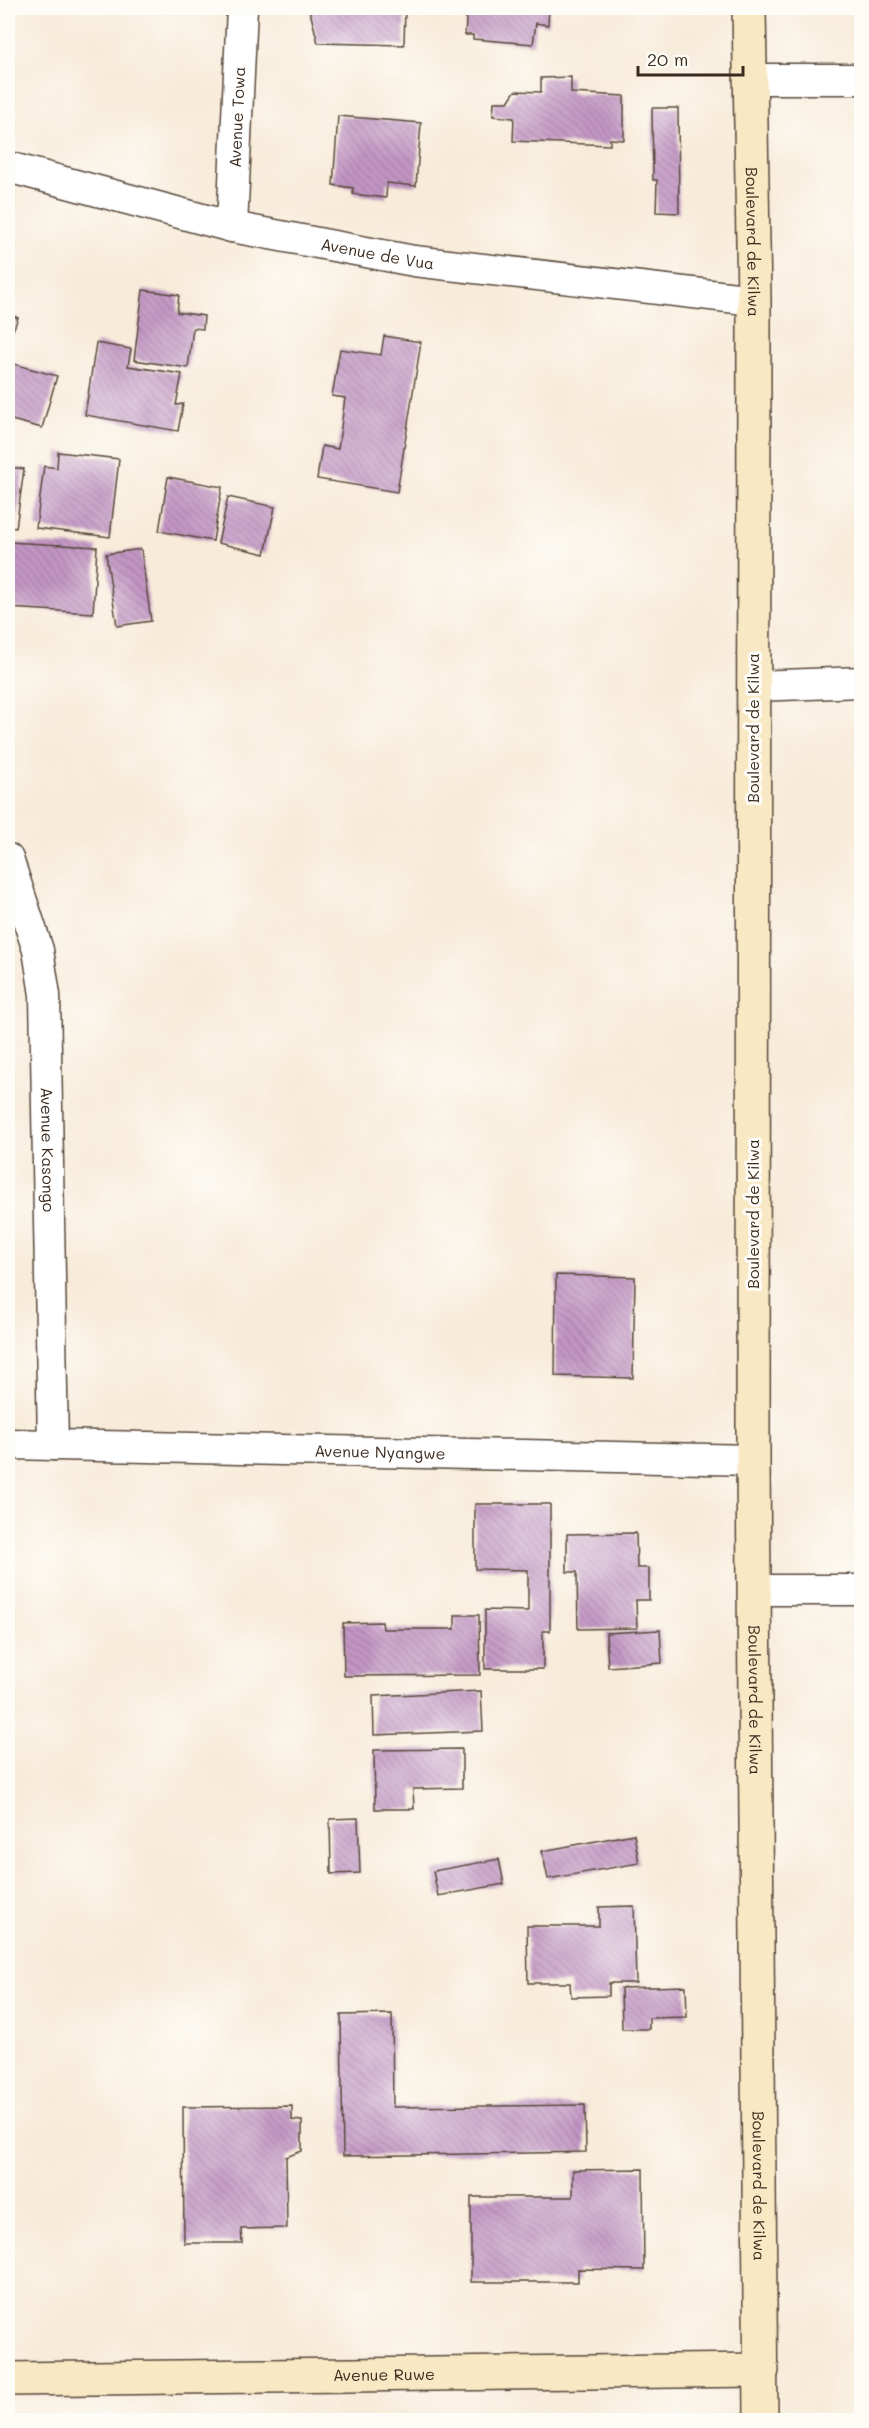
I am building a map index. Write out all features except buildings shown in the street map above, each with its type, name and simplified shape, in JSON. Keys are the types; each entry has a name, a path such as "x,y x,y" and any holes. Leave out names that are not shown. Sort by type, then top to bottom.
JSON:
{"street":[{"name":"Avenue Towa","path":"232,226 242,8"},
{"name":"Boulevard de Kilwa","path":"749,8 754,300 753,1460 761,2421"},
{"path":"751,79 861,79"},
{"name":"Avenue de Vua","path":"8,167 232,226 414,261 754,300"},
{"path":"753,686 861,682"},
{"name":"Avenue Kasongo","path":"8,859 38,950 45,995 53,1445"},
{"name":"Avenue Nyangwe","path":"8,1444 753,1460"},
{"path":"754,1590 861,1590"},
{"name":"Avenue Ruwe","path":"8,2379 762,2370"}]}
